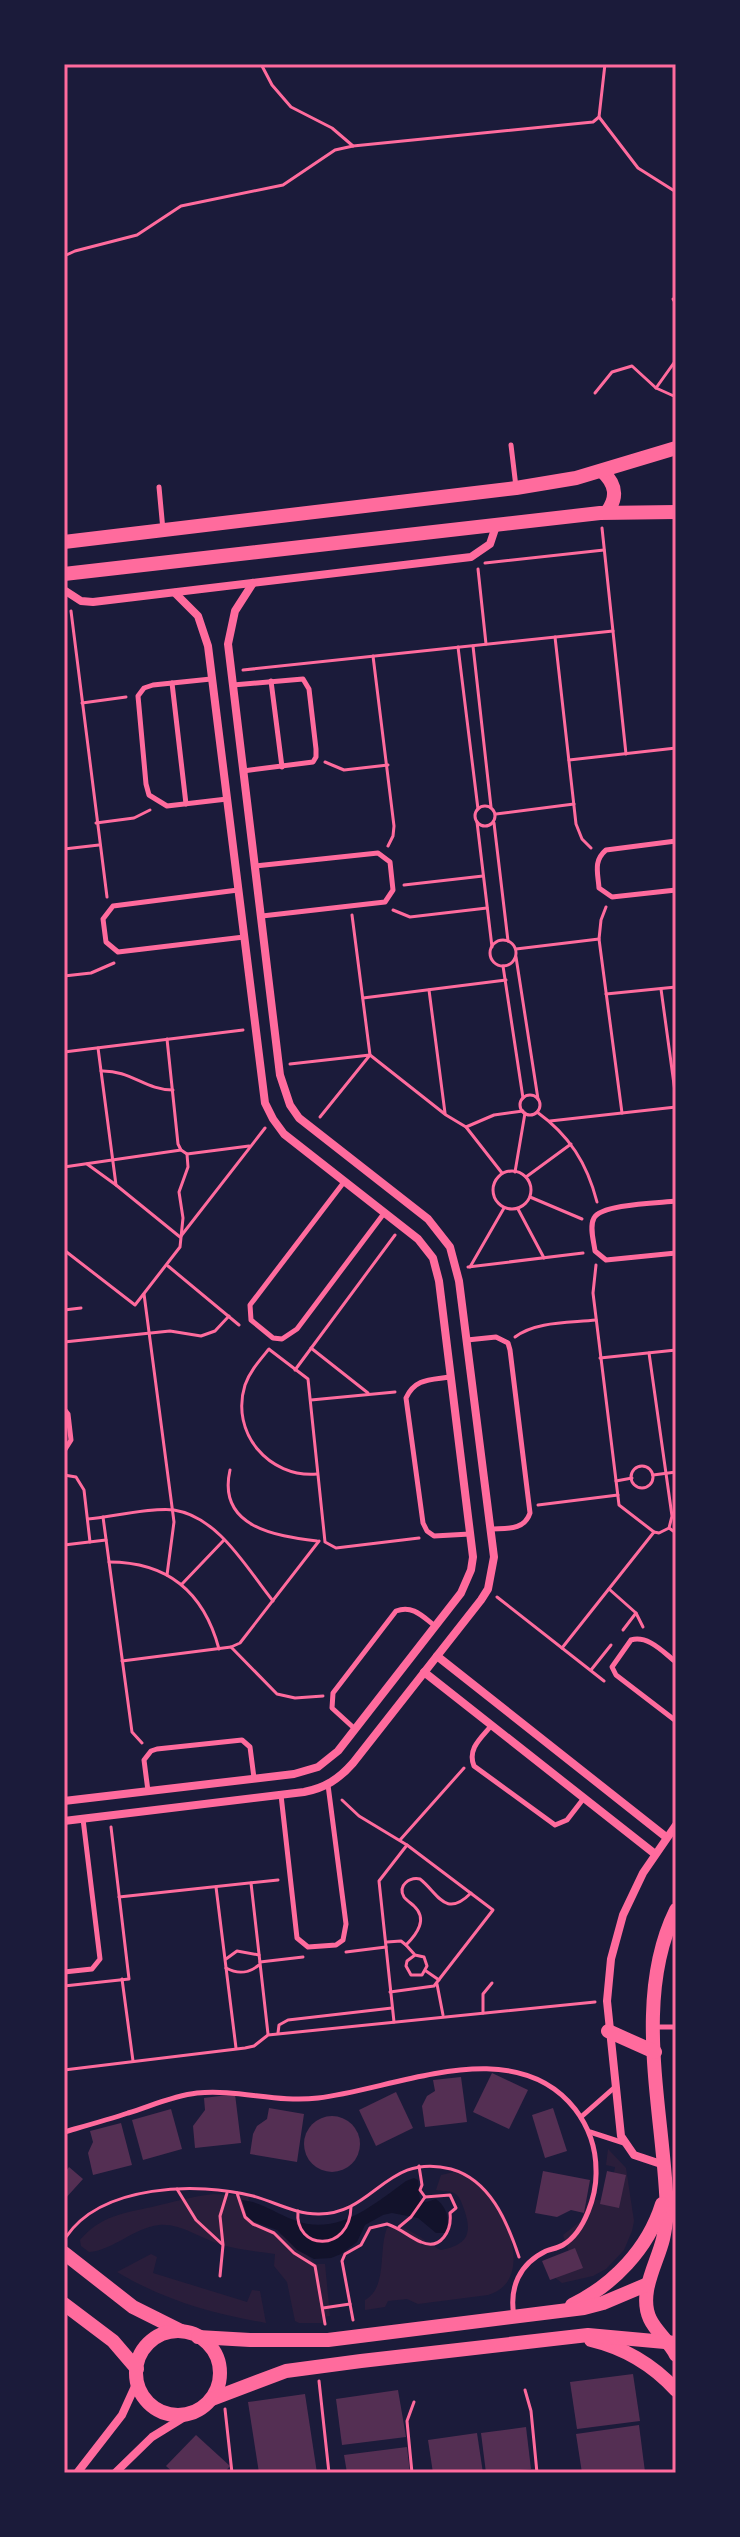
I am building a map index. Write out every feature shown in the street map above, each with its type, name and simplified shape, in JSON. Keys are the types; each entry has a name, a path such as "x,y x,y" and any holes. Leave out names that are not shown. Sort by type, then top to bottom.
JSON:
{"street":[{"path":"64,542 516,488 602,471 676,448"},
{"path":"602,471 614,486 615,495 604,512"},
{"path":"64,574 604,512 676,512"},
{"path":"66,593 81,601 93,602 471,557 490,544 497,523"},
{"path":"64,1821 281,1795 316,1790 331,1784 353,1763 488,1589 494,1557 457,1269 450,1247 440,1232 398,1196 311,1128 290,1105 283,1090 228,644 230,627 242,596 253,583"},
{"path":"64,1801 294,1774 318,1767 329,1760 355,1729 435,1626 467,1582 473,1557 438,1269 427,1247 284,1134 273,1119 263,1094 205,631 198,616 175,593"},
{"path":"231,837 251,835"},
{"path":"385,1212 398,1196"},
{"path":"458,1431 478,1429"},
{"path":"437,1656 666,1837"},
{"path":"424,1672 655,1854"},
{"path":"664,2165 640,2159 624,2143 608,2031 607,2001 611,1959 623,1915 655,1854 676,1825"},
{"path":"676,1910 660,1954 653,2027 667,2213 645,2304 649,2318 672,2342 676,2355"},
{"path":"608,2031 655,2052"},
{"path":"666,2188 676,2203"},
{"path":"561,2311 609,2282 629,2262 659,2214 666,2188"},
{"path":"64,2253 141,2312 181,2332 198,2337 262,2341 328,2340 561,2311 603,2303 648,2284"},
{"path":"64,2304 113,2341 137,2375 142,2395 151,2405 177,2415 191,2413"},
{"path":"77,2473 122,2415 147,2346 168,2333 181,2332"},
{"path":"115,2473 152,2437 218,2396 286,2371 566,2338 609,2336 672,2342"},
{"path":"198,2337 215,2353 220,2364 218,2396"},
{"path":"566,2338 618,2348 663,2375 676,2390"}],"lane":[{"path":"511,445 516,488"},
{"path":"159,487 163,530"},
{"path":"212,678 144,688 138,696 146,784 149,795 167,806 227,799"},
{"path":"233,685 296,678 307,683 316,757 313,762 243,771"},
{"path":"271,681 282,767"},
{"path":"172,683 186,804"},
{"path":"676,841 614,848 599,856 596,863 599,888 612,897 676,890"},
{"path":"255,866 378,853 390,862 393,886 385,902 261,916"},
{"path":"238,890 113,906 103,919 106,942 118,952 244,937"},
{"path":"345,1181 250,1305 251,1320 273,1338 291,1336 385,1212"},
{"path":"676,1201 600,1211 592,1223 597,1254 613,1260 676,1253"},
{"path":"467,1340 496,1337 508,1343 530,1513 524,1524 491,1529"},
{"path":"451,1377 422,1381 409,1390 406,1398 423,1523 434,1536 470,1534"},
{"path":"64,1409 68,1414 71,1440 64,1451"},
{"path":"355,1729 332,1708 333,1693 396,1611 415,1610 435,1626"},
{"path":"676,1662 646,1639 636,1637 614,1662 613,1671 676,1721"},
{"path":"492,1725 473,1748 471,1760 474,1766 555,1825 567,1820 584,1798"},
{"path":"148,1791 144,1760 151,1751 242,1740 250,1747 255,1779"},
{"path":"281,1795 296,1930 302,1944 308,1947 336,1945 343,1940 346,1924 331,1784"},
{"path":"64,1972 92,1969 100,1959 83,1819"},
{"path":"653,2027 676,2027"},
{"path":"64,2132 153,2103 197,2093 312,2099 421,2076 502,2069 521,2072 547,2084 569,2102 581,2117 595,2151 596,2172 594,2192 578,2229 564,2245 543,2252 523,2269 513,2292 514,2317"},
{"path":"581,2117 615,2087"},
{"path":"589,2132 624,2143"}],"path":[{"path":"261,64 272,85 291,107 332,128 353,146"},
{"path":"64,256 137,235 181,206 283,185 335,150 593,122 599,117 605,64"},
{"path":"599,117 638,168 676,192"},
{"path":"673,299 676,304"},
{"path":"656,388 676,360"},
{"path":"595,393 612,372 632,366 656,388 676,397"},
{"path":"604,512 604,550 626,754"},
{"path":"486,644 477,564 604,550"},
{"path":"66,593 105,893 113,906"},
{"path":"231,671 613,631"},
{"path":"555,637 578,832 599,856"},
{"path":"473,646 491,807 496,814 494,823 508,941 516,949 540,1106 537,1112"},
{"path":"458,647 478,809"},
{"path":"373,656 388,765 393,836 391,842 378,853"},
{"path":"81,703 138,696"},
{"path":"569,760 676,748"},
{"path":"316,757 344,770 388,765"},
{"path":"96,823 143,815 156,801"},
{"path":"496,814 574,804"},
{"path":"491,807 482,806 475,815 492,960 503,966 509,965 516,957"},
{"path":"477,822 485,827 494,823"},
{"path":"64,849 99,845"},
{"path":"393,886 483,876"},
{"path":"612,897 601,920 599,939 622,1113"},
{"path":"385,902 396,912 410,917 487,908"},
{"path":"311,1128 370,1055 350,906"},
{"path":"516,949 599,939"},
{"path":"492,947 496,942 508,941"},
{"path":"64,976 101,969 126,952"},
{"path":"503,966 524,1112 515,1172"},
{"path":"363,998 506,980"},
{"path":"606,994 676,987"},
{"path":"661,989 676,1099"},
{"path":"429,990 446,1115"},
{"path":"64,1052 255,1029"},
{"path":"167,1039 181,1150"},
{"path":"98,1048 116,1185"},
{"path":"278,1065 370,1055 466,1127 502,1173"},
{"path":"101,1071 119,1071 153,1087 173,1090"},
{"path":"523,1098 533,1096 538,1099"},
{"path":"550,1121 676,1107"},
{"path":"466,1127 494,1115 537,1112 572,1143 585,1164 600,1211"},
{"path":"180,1237 273,1119"},
{"path":"526,1177 572,1143"},
{"path":"64,1167 181,1150 187,1154 249,1146"},
{"path":"64,1250 135,1305 180,1247 183,1218 180,1185 188,1167 187,1154"},
{"path":"87,1164 180,1237"},
{"path":"515,1172 526,1177 530,1183 530,1197 518,1209 504,1208 493,1195 496,1179 502,1173 515,1172"},
{"path":"530,1197 592,1223"},
{"path":"470,1267 504,1208"},
{"path":"518,1209 544,1258"},
{"path":"295,1370 402,1226"},
{"path":"457,1269 597,1254 593,1281 596,1320 619,1505 659,1533 669,1528 672,1516 649,1353"},
{"path":"168,1266 249,1332"},
{"path":"144,1294 174,1529 167,1575"},
{"path":"64,1310 81,1308"},
{"path":"64,1342 170,1331 201,1336 215,1331 229,1316"},
{"path":"508,1343 525,1330 596,1320"},
{"path":"311,1348 369,1394"},
{"path":"318,1474 295,1473 275,1466 259,1452 244,1425 242,1405 245,1384 269,1349 308,1379 311,1400 325,1542"},
{"path":"600,1358 676,1350"},
{"path":"311,1400 409,1390"},
{"path":"640,1466 649,1468 653,1475 651,1483 644,1487 636,1485 632,1478 633,1470 640,1466"},
{"path":"230,1470 227,1483 234,1510 243,1520 276,1534 325,1542 336,1548 434,1536"},
{"path":"653,1475 676,1472"},
{"path":"64,1475 76,1477 83,1484 90,1542"},
{"path":"616,1481 632,1478"},
{"path":"529,1506 618,1495"},
{"path":"88,1519 172,1509 201,1520 224,1540 273,1601"},
{"path":"103,1517 132,1732 151,1751"},
{"path":"669,1528 676,1533"},
{"path":"562,1648 654,1532"},
{"path":"64,1545 106,1540"},
{"path":"181,1585 224,1540"},
{"path":"122,1661 219,1649 240,1643 319,1541"},
{"path":"109,1562 139,1564 167,1575 181,1585 206,1613 219,1649"},
{"path":"488,1589 603,1680"},
{"path":"609,1589 636,1613 646,1639"},
{"path":"231,1647 277,1694 314,1698 333,1693"},
{"path":"400,1840 471,1760"},
{"path":"331,1784 359,1816 400,1840 493,1910 438,1982 429,1988 390,1992"},
{"path":"64,1986 129,1979 110,1816"},
{"path":"394,2022 379,1881 407,1845"},
{"path":"406,1945 417,1933 421,1918 416,1907 403,1896 402,1890 407,1881 413,1877 420,1879 435,1897 450,1904 471,1893"},
{"path":"119,1897 290,1879"},
{"path":"251,1883 268,2035"},
{"path":"216,1887 236,2048"},
{"path":"386,1942 401,1941 415,1955 424,1957 426,1971"},
{"path":"225,1960 237,1951 259,1955"},
{"path":"415,1955 407,1961 408,1971 417,1976 426,1971"},
{"path":"226,1968 233,1972 247,1972 260,1964"},
{"path":"426,1971 438,1982 443,2017"},
{"path":"122,1979 133,2061"},
{"path":"483,2013 483,1994 492,1983"},
{"path":"64,2070 254,2046 268,2035 607,2001"},
{"path":"278,2034 279,2025 288,2020 392,2008"},
{"path":"419,2166 420,2190 424,2199"},
{"path":"64,2240 85,2216 100,2207 135,2196 177,2189 228,2191 298,2211 324,2214 351,2207 393,2175 419,2166 454,2170 470,2177 499,2209 515,2246"},
{"path":"177,2189 196,2220 223,2245"},
{"path":"220,2276 223,2245 220,2216 228,2191"},
{"path":"237,2193 245,2217 274,2233 294,2253 315,2266 328,2340"},
{"path":"348,2290 342,2264 345,2254 357,2249 366,2233 375,2225 387,2224 427,2244 445,2237 451,2225 450,2213 456,2208 450,2195 424,2199 398,2228"},
{"path":"298,2211 297,2220 304,2234 310,2239 326,2242 346,2230 351,2207"},
{"path":"323,2308 350,2304"},
{"path":"318,2367 329,2473"},
{"path":"525,2390 531,2411 537,2473"},
{"path":"218,2396 232,2473"},
{"path":"412,2473 407,2421 414,2402"}],"shaded area":[{"path":"608,2149 626,2168 634,2221 632,2231 624,2250 606,2269 593,2276 562,2283 553,2276 572,2261 563,2235 581,2221 589,2199 609,2201 615,2167 606,2165"},
{"path":"454,2172 483,2187 504,2220 513,2250 510,2278 502,2288 488,2295 418,2304 407,2299 388,2301 385,2307 365,2310 365,2300 372,2294 380,2278 387,2228 409,2230 441,2250 457,2245 466,2237 467,2218 459,2198 452,2192 436,2190 441,2175"},
{"path":"414,2178 418,2180 420,2200 436,2199 445,2210 448,2224 445,2233 436,2233 418,2218 392,2213 365,2225 357,2242 331,2258 314,2259 297,2250 277,2230 252,2221 242,2200 262,2205 294,2220 325,2224 354,2216"},
{"path":"214,2194 248,2196 253,2218 260,2225 292,2240 316,2264 325,2264 330,2316 324,2317 323,2323 295,2321 287,2282 274,2266 275,2254 226,2246 167,2225 141,2230 98,2250 89,2252 81,2246 80,2240 88,2232 113,2217"},
{"path":"151,2254 157,2257 153,2273 247,2302 252,2290 260,2291 266,2323 189,2305 117,2272"}],"building":[{"path":"492,2073 528,2090 509,2129 473,2112"},
{"path":"461,2077 467,2122 425,2127 422,2106 427,2096 435,2091 433,2080"},
{"path":"396,2092 413,2128 376,2146 359,2110"},
{"path":"235,2094 241,2143 195,2148 193,2126 205,2110 204,2098"},
{"path":"269,2108 304,2114 297,2162 250,2154 253,2134 257,2126 267,2119"},
{"path":"553,2108 567,2151 545,2158 532,2115"},
{"path":"171,2109 182,2149 143,2160 132,2120"},
{"path":"332,2116 352,2124 360,2144 352,2164 332,2172 312,2164 304,2144 312,2124"},
{"path":"121,2123 132,2165 93,2175 88,2153 93,2142 90,2131"},
{"path":"69,2167 83,2179 64,2200 64,2169 66,2171"},
{"path":"543,2171 590,2180 584,2213 571,2210 557,2217 535,2213"},
{"path":"607,2171 626,2175 619,2208 600,2204"},
{"path":"575,2248 583,2268 550,2280 542,2261"},
{"path":"633,2374 640,2421 577,2429 570,2382"},
{"path":"398,2390 406,2437 342,2445 336,2399"},
{"path":"305,2394 317,2473 259,2473 248,2402"},
{"path":"639,2425 645,2472 582,2473 576,2434"},
{"path":"526,2427 531,2469 486,2473 481,2433"},
{"path":"477,2433 483,2473 433,2473 428,2440"},
{"path":"196,2435 230,2466 224,2473 174,2473 166,2466"},
{"path":"407,2447 410,2473 347,2473 344,2455"}]}
